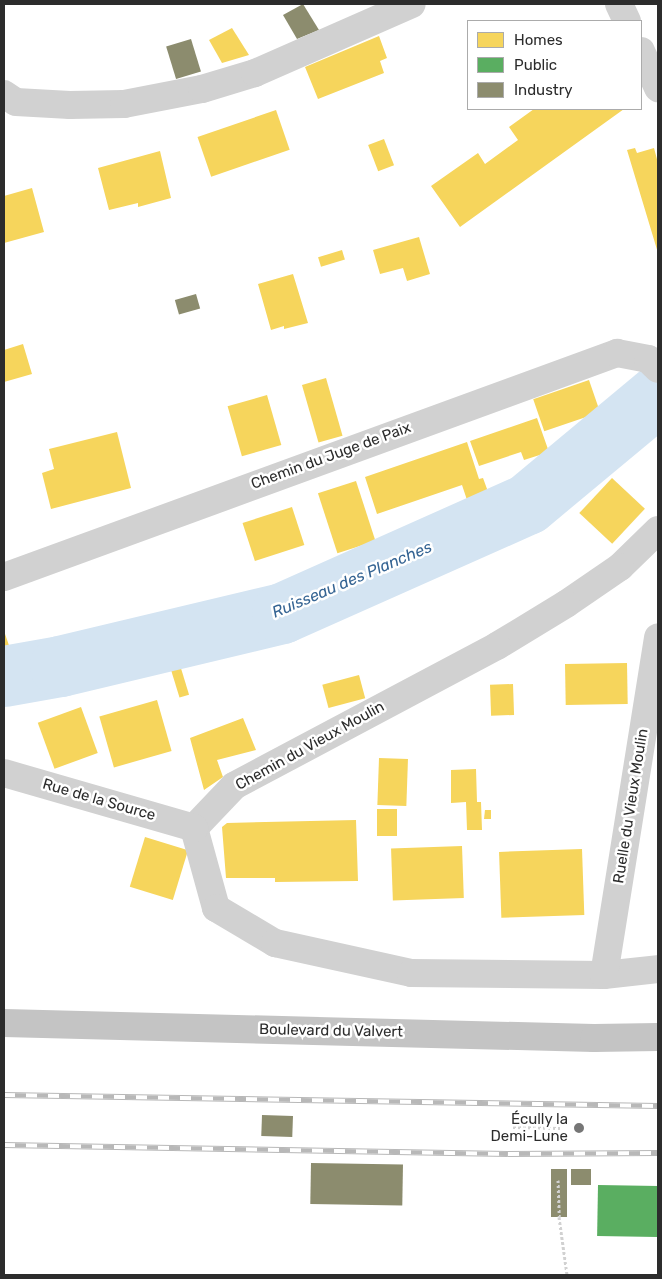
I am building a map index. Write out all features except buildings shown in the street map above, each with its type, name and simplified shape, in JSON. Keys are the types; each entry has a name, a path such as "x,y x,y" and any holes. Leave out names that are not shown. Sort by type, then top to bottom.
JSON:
{"main road":[{"name":"Boulevard du Valvert","path":"4,1024 574,1037 658,1037"}],"street":[{"path":"4,94 16,102 70,105 115,104 202,89 256,73 412,4"},
{"path":"619,4 627,20"},
{"path":"642,52 658,88"},
{"name":"Chemin du Juge de Paix","path":"4,577 617,353 653,364"},
{"name":"Chemin du Vieux Moulin","path":"194,828 234,786 497,646 550,614 620,567 658,530"},
{"name":"Ruelle du Vieux Moulin","path":"604,975 658,637"},
{"name":"Rue de la Source","path":"4,773 194,828"},
{"path":"194,828 216,908 274,943 410,973 604,975 658,969"}],"path":[{"path":"513,1127 560,1128"},
{"path":"558,1180 559,1217 567,1275"}],"waterway":[{"name":"Ruisseau des Planches","path":"4,676 60,666 282,613 527,504 658,395"}],"railway":[{"path":"4,1095 658,1106"},
{"path":"4,1145 508,1154 658,1153"}],"place":[{"name":"Écully la Demi-Lune","path":"579,1128"}]}
